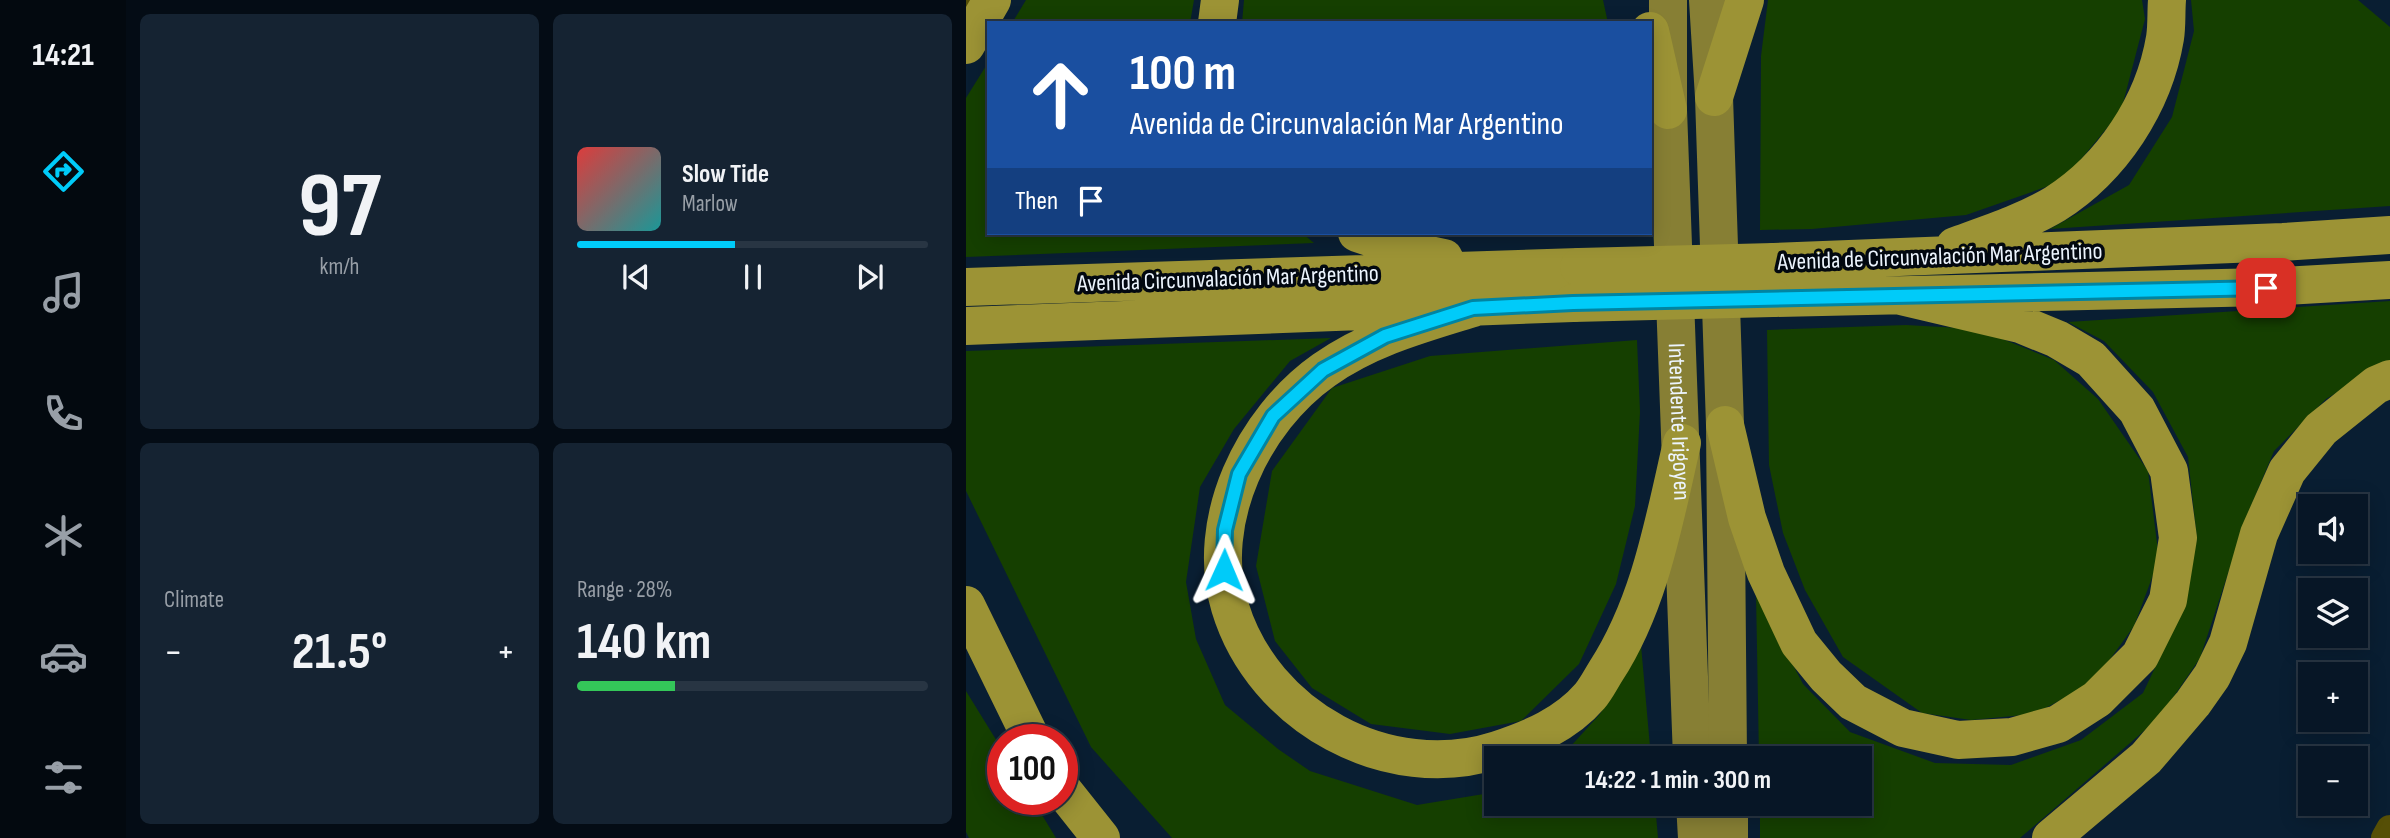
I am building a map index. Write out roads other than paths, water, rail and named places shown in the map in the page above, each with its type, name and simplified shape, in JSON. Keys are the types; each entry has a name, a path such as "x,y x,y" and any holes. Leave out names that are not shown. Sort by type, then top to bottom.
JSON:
{"highway":[{"path":"966,45 992,0"},
{"path":"1217,21 1220,0"},
{"path":"1639,0 1646,21"},
{"path":"1714,97 1745,0"},
{"path":"1924,257 1993,232 2052,205 2084,183 2122,140 2151,89 2165,37 2167,0"},
{"path":"1652,40 1668,110"},
{"path":"1363,235 1410,251 1490,269"},
{"name":"Avenida de Circunvalación Mar Argentino","path":"1473,308 1576,285 1774,280 1924,257 2390,235"},
{"name":"Avenida de Circunvalación Mar Argentino","path":"1490,269 1576,285"},
{"name":"Avenida Circunvalación Mar Argentino","path":"966,286 1490,269"},
{"name":"Avenida de Circunvalación Mar Argentino","path":"1774,280 1901,296 2266,288 2390,281"},
{"path":"1726,425 1747,518 1766,573 1799,643 1826,676 1853,702 1903,728 1958,740 2012,737 2059,724 2097,699 2140,656 2168,600 2178,538 2169,471 2137,410 2091,359 2057,339 2021,324 1901,296"},
{"path":"1473,308 1385,336 1323,370 1273,416 1239,474 1225,530 1224,570 1230,607 1251,653 1274,687 1303,712 1340,737 1382,753 1437,760 1481,755 1540,734 1591,695 1636,618 1662,528 1682,443"},
{"name":"Avenida Circunvalación Mar Argentino","path":"966,326 1473,308"},
{"path":"2051,838 2146,758 2193,704 2213,676 2228,643 2259,534 2287,471 2321,429 2376,385 2390,379"},
{"path":"967,611 1024,724"},
{"path":"1078,809 1101,838"}],"main road":[{"name":"Intendente Irigoyen","path":"1668,0 1668,110 1691,746"},
{"name":"Intendente Irigoyen","path":"1708,0 1726,425 1725,633 1728,746"},
{"path":"1696,816 1697,838"},
{"path":"1729,816 1729,838"}],"street":[{"path":"2385,838 2390,829"}]}
